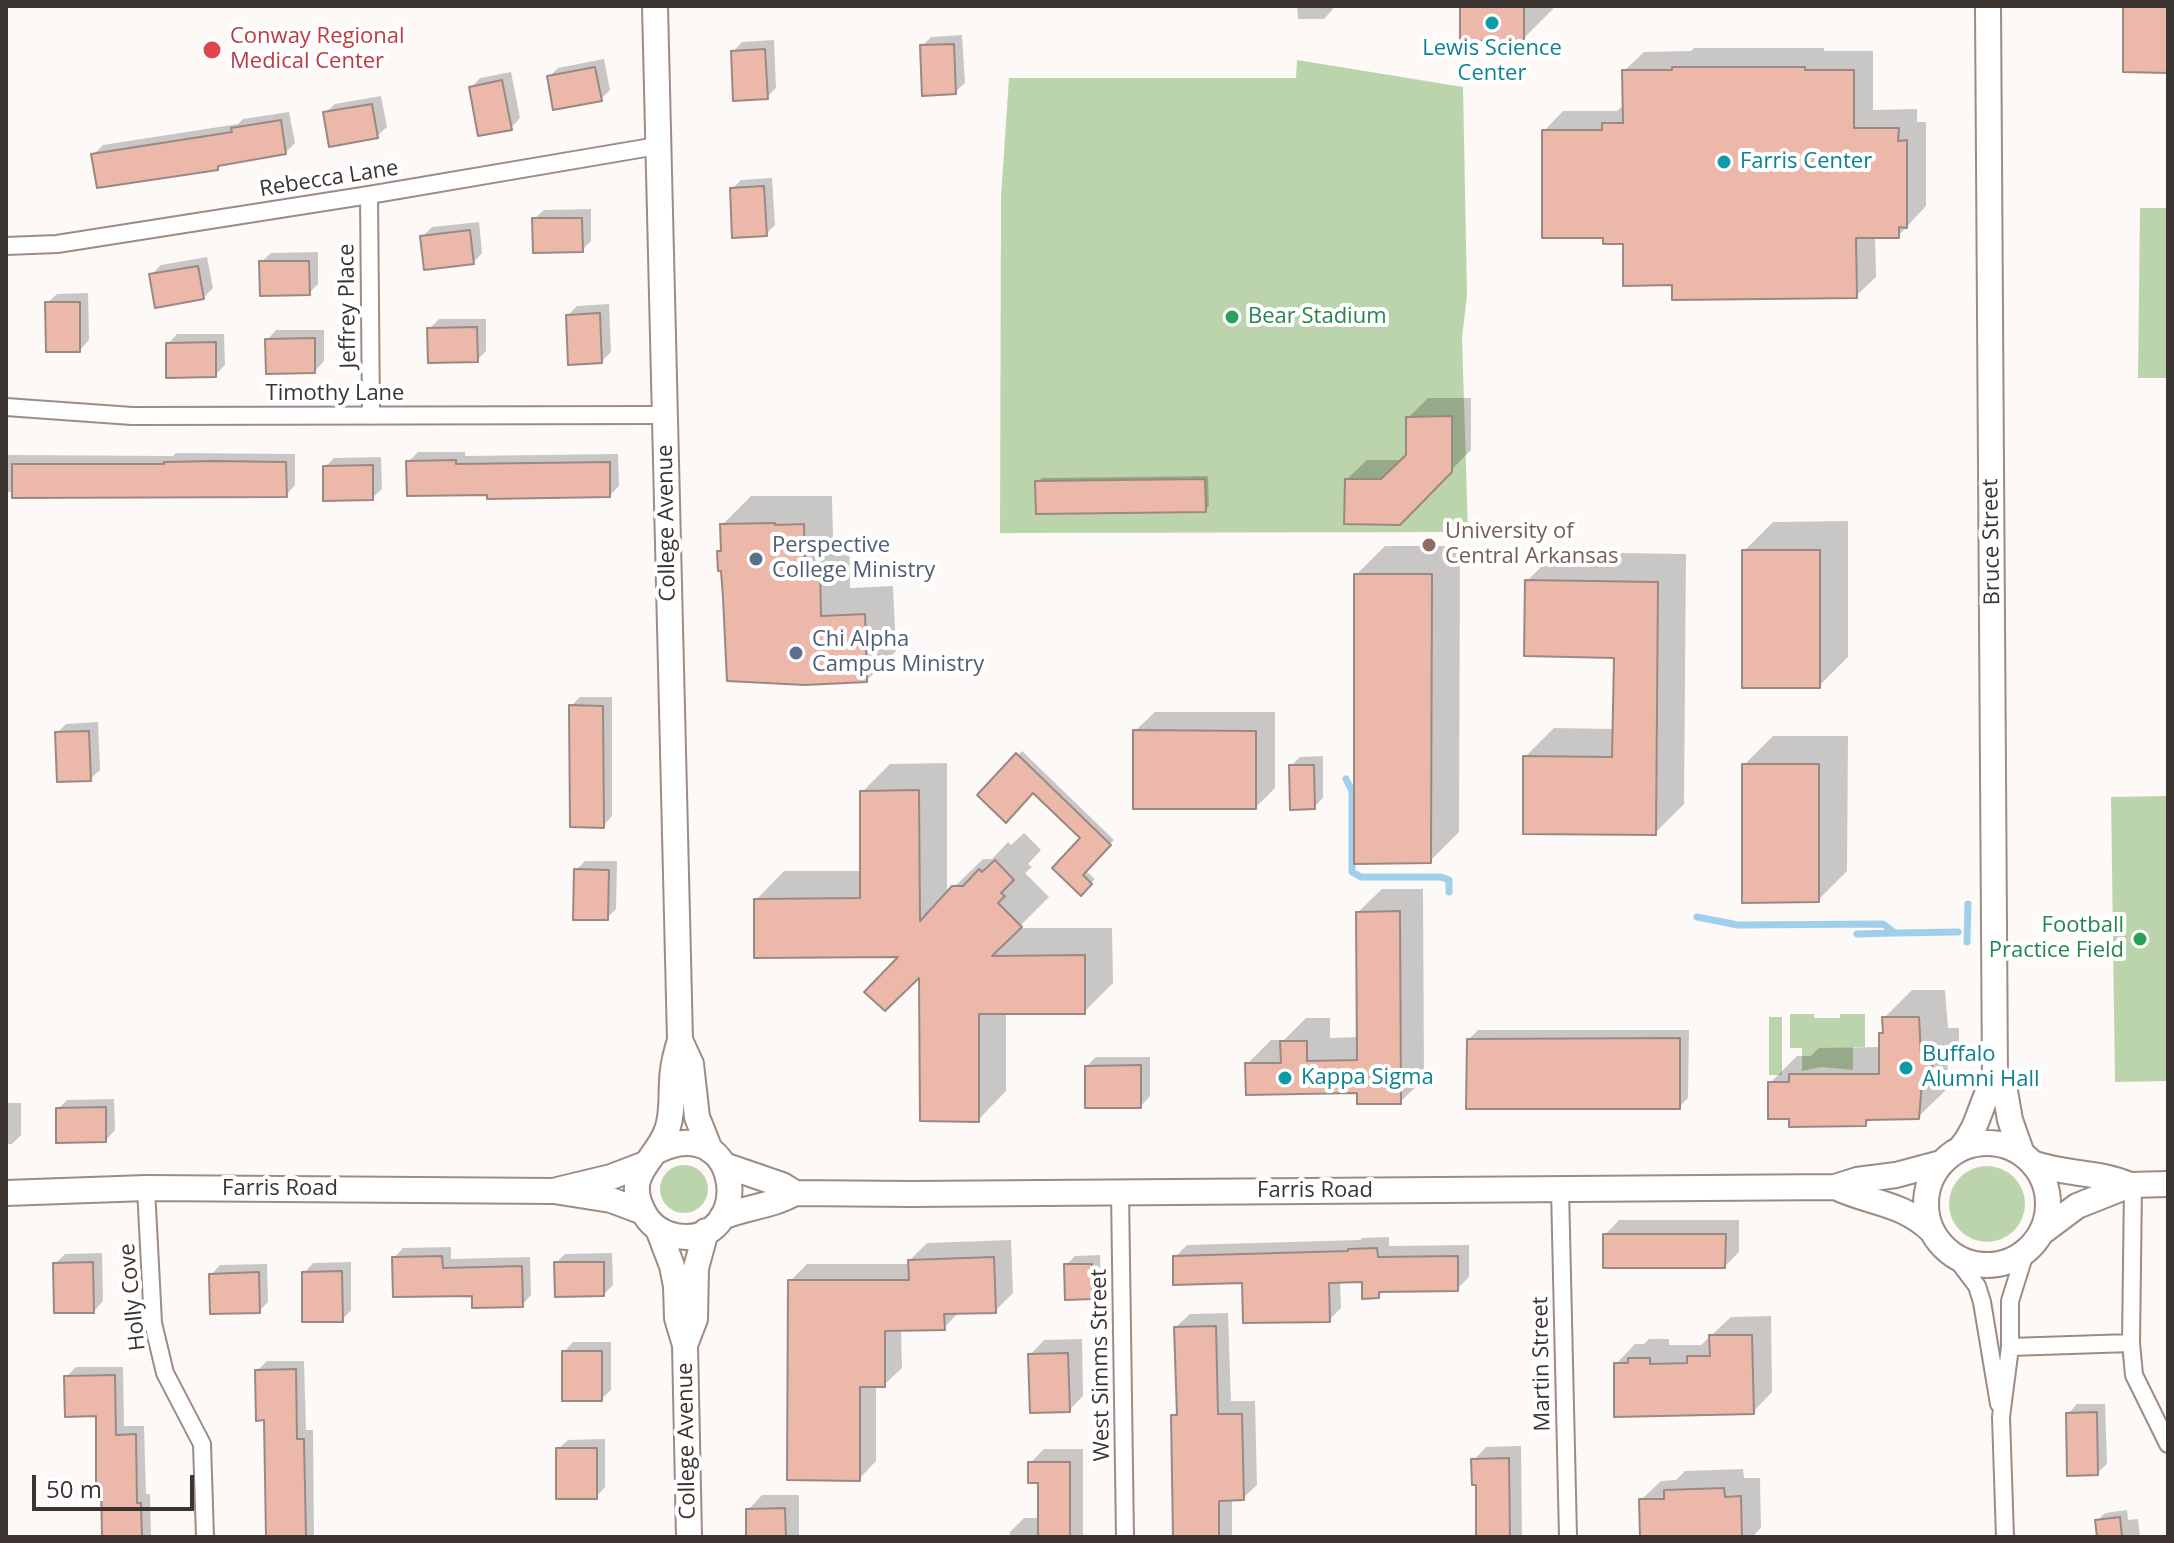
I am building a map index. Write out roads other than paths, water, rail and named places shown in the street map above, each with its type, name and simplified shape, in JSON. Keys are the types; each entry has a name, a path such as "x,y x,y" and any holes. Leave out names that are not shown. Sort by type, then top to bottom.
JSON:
{"street":[{"name":"College Avenue","path":"652,1157 668,1129 672,1111 673,1069 680,1040 655,6"},
{"name":"Bruce Street","path":"1951,1156 1976,1127 1986,1092 1995,1078 1988,6"},
{"name":"Rebecca Lane","path":"6,246 57,244 657,146"},
{"name":"Jeffrey Place","path":"369,195 371,416"},
{"name":"Timothy Lane","path":"6,407 132,416 664,415"},
{"name":"College Avenue","path":"680,1040 691,1064 697,1117 717,1157"},
{"name":"Bruce Street","path":"1995,1078 2005,1091 2010,1120 2027,1158"},
{"path":"684,1142 698,1144 717,1157 730,1183 730,1197 714,1224 684,1237 670,1235 651,1220 637,1196 637,1182 652,1157 671,1144 684,1142"},
{"path":"2005,1537 2001,1417 1982,1302 1977,1286 1932,1231 1926,1196 1934,1173 1951,1156 1972,1144 1998,1143 2061,1172 2107,1176 2132,1185"},
{"name":"Farris Road","path":"714,1224 749,1207 782,1201 795,1193 1835,1187 1857,1180 1896,1175 1951,1156"},
{"name":"Farris Road","path":"554,1191 611,1177 652,1157"},
{"name":"Farris Road","path":"717,1157 795,1193"},
{"path":"2027,1158 2040,1173 2048,1196 2046,1221 2041,1233"},
{"path":"2001,1417 2010,1347 2010,1301 2025,1253 2041,1233 2077,1206 2132,1185 2168,1184"},
{"path":"2132,1185 2131,1343 2134,1375 2168,1444"},
{"name":"Farris Road","path":"1835,1187 1856,1197 1906,1211 1932,1231"},
{"name":"Farris Road","path":"6,1193 146,1188 554,1191 611,1200 651,1220"},
{"name":"Holly Cove","path":"146,1188 153,1323 165,1373 202,1444 205,1537"},
{"name":"Martin Street","path":"1560,1189 1568,1537"},
{"name":"West Simms Street","path":"1120,1192 1125,1537"},
{"name":"College Avenue","path":"651,1220 672,1266 677,1318 685,1345 689,1537"},
{"name":"College Avenue","path":"685,1345 695,1319 696,1268 714,1224"},
{"path":"1955,1257 1990,1266 2025,1253"},
{"path":"2010,1347 2131,1343"}],"waterway":[{"path":"1346,779 1352,791 1352,872 1361,877 1441,877 1449,880 1449,892"},
{"path":"1967,942 1968,904"},
{"path":"1697,917 1738,925 1883,924 1895,933 1958,932"},
{"path":"1857,934 1895,933"}],"place":[{"name":"Lewis Science Center","path":"1492,23"},
{"name":"Conway Regional Medical Center","path":"212,50"},
{"name":"Farris Center","path":"1724,162"},
{"name":"Bear Stadium","path":"1232,317"},
{"name":"University of Central Arkansas","path":"1429,545"},
{"name":"Perspective College Ministry","path":"756,559"},
{"name":"Chi Alpha Campus Ministry","path":"796,653"},
{"name":"Football Practice Field","path":"2140,939"},
{"name":"Buffalo Alumni Hall","path":"1906,1068"},
{"name":"Kappa Sigma","path":"1285,1078"}]}
